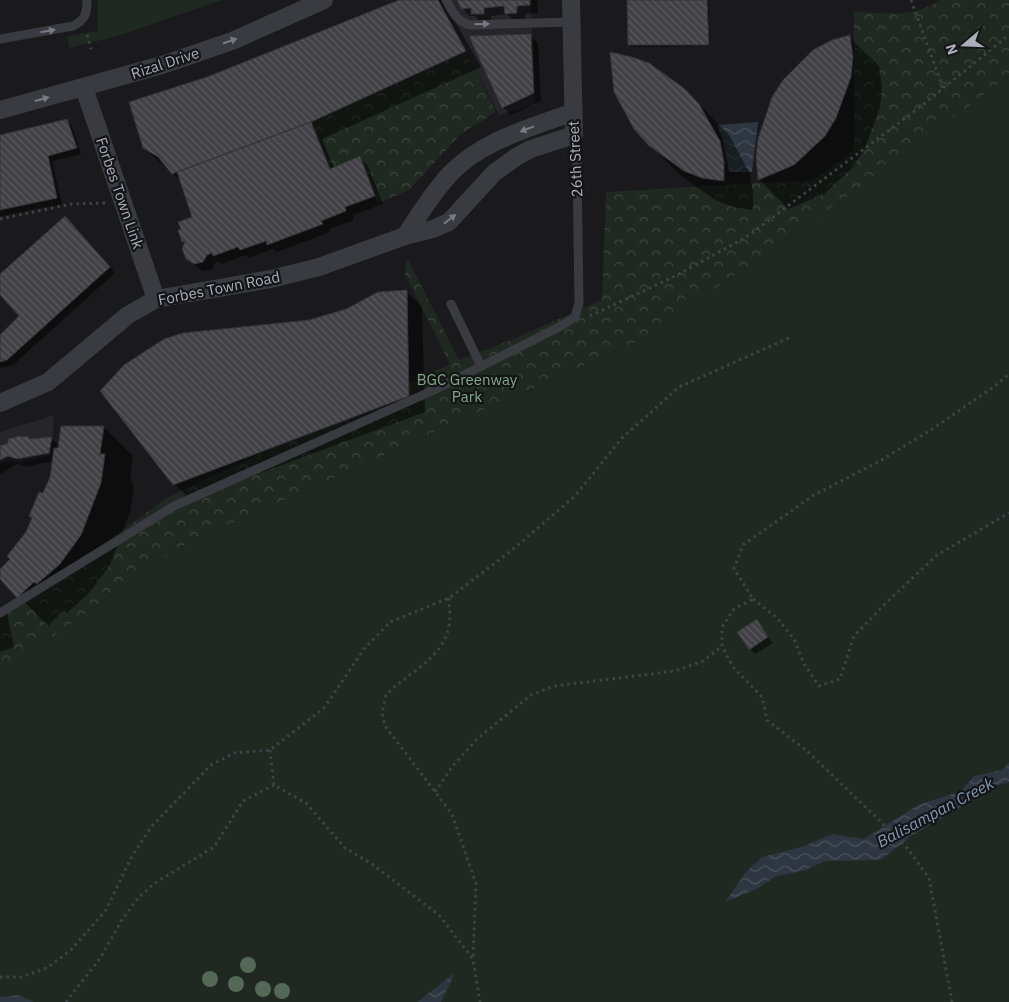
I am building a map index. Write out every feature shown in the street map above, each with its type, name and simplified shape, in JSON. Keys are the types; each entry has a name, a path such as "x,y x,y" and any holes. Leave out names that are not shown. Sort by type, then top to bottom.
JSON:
{"street":[{"name":"Rizal Drive","path":"0,110 162,65 232,41 324,0"},
{"name":"26th Street","path":"571,0 574,135"},
{"name":"Forbes Town Link","path":"84,88 156,299"},
{"path":"405,236 451,173 468,159 509,136 573,112"},
{"name":"Forbes Town Road","path":"0,403 48,382 128,315 156,299 272,279 319,267 405,236 433,229 449,222 494,173 516,157 531,149 574,135"}],"lane":[{"path":"0,39 73,26 83,21 87,12 86,0"},
{"path":"446,0 456,17 462,23 470,25 571,22"},
{"name":"26th Street","path":"481,366 575,317 578,303 577,164 574,135"},
{"path":"0,613 174,506 321,442 481,366 451,304"}],"path":[{"path":"911,0 943,88"},
{"path":"0,219 72,204 84,204"},
{"path":"0,977 21,977 46,968 71,950 106,910 132,856 152,826 211,765 234,753 270,750 324,708 364,649 390,622 449,598 511,551 575,496 622,438 679,387 792,337"},
{"path":"1009,374 995,386 931,430 878,462 814,495 743,545 734,569 753,599 777,618 794,639 804,664 819,686 840,679 854,636 937,555 1009,513"},
{"path":"449,598 449,626 441,645 424,665 386,695 382,713 385,726 452,814 476,884 473,959 480,1002"},
{"path":"753,599 734,609 722,628 722,646 733,667 762,697 767,720 807,751 878,819 908,849 929,878 952,1002"},
{"path":"435,792 452,767 477,739 531,695 554,686 675,671 704,661 722,646"},
{"path":"270,750 274,784"},
{"path":"274,784 306,803 345,848 372,864 439,916 473,959"},
{"path":"66,1002 101,957 123,918 139,897 156,882 214,847 243,801 274,784"}],"shaded area":[{"path":"440,0 531,0 535,105 499,115"},
{"path":"54,415 51,455 20,463 13,461 0,463 0,432"}],"green space":[{"path":"98,0 222,0 118,36 69,48 67,36 98,31"},
{"name":"BGC Greenway Park","path":"939,0 1009,0 1009,76 865,184 645,338 176,549 0,674 0,618 168,497 450,364 405,274 407,258 459,360 506,342 602,300 606,192 813,180 854,150 854,11 887,14 909,12 930,6"},
{"path":"466,51 496,112 461,134 409,190 378,203 360,157 330,169 311,122"},
{"path":"1009,76 1009,1002 0,1002 0,674 176,549 645,338 865,184"}],"water":[{"path":"758,122 752,172 729,172 723,140 717,125"},
{"name":"Balisampan Creek","path":"1009,763 1009,782 995,786 911,836 881,860 825,861 806,870 774,877 757,889 725,902 746,872 762,857 804,846 832,834 864,839 918,805 961,791 974,776 1002,770"},
{"path":"455,973 441,1002 417,1002"},
{"path":"19,995 34,1002 0,1002 0,997"}],"building":[{"path":"399,0 438,0 466,51 311,122 172,174 158,157 143,148 129,102 207,77"},
{"path":"457,0 530,0 530,5 517,6 517,13 505,14 504,6 484,8 484,14 471,14 471,8 461,9"},
{"path":"627,0 707,0 709,45 628,45"},
{"path":"531,34 534,93 502,108 469,36"},
{"path":"850,35 853,57 851,77 836,118 825,136 794,165 758,180 756,157 758,139 772,97 783,80 813,50 832,40"},
{"path":"610,52 649,63 685,89 699,104 720,141 724,162 724,181 702,178 684,171 648,145 634,129 614,92"},
{"path":"67,119 77,148 48,156 57,198 0,210 0,135"},
{"path":"311,122 330,169 360,156 375,196 345,207 346,211 321,221 323,224 267,245 266,241 240,250 238,247 213,256 212,253 207,255 203,262 194,264 186,259 182,249 185,241 182,242 178,230 181,229 178,222 192,217 177,172"},
{"path":"65,216 110,267 7,360 0,362 0,335 19,316 0,295 0,274"},
{"path":"407,290 409,396 173,485 100,391 124,365 164,339 183,333 309,320 346,309 378,292"},
{"path":"61,426 104,426 100,454 105,454 101,483 81,535 60,564 37,584 34,582 17,598 0,579 0,569 10,559 7,556 26,532 32,518 29,516 39,492 43,493 50,477 54,448 58,448"},
{"path":"20,436 29,437 29,439 52,437 49,453 17,459 8,456 0,460 0,446 8,443 8,439"},
{"path":"757,619 768,637 749,650 737,632"}]}
